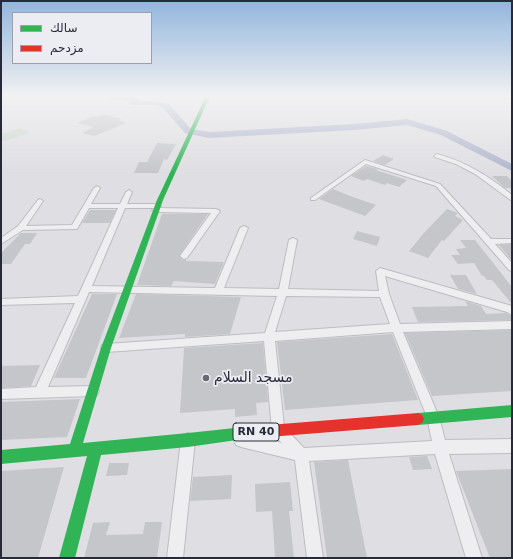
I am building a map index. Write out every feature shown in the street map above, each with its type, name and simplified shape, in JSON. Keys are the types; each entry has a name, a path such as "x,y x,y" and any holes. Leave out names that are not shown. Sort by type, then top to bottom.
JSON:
{"street":[{"path":"74,451 106,348 127,289 157,208 196,122"},
{"path":"437,156 464,164 483,175 512,199"},
{"path":"313,199 365,162 438,186 512,268"},
{"path":"21,228 74,227 97,188"},
{"path":"502,190 512,191"},
{"path":"40,392 129,192"},
{"path":"1,242 21,228 40,201"},
{"path":"87,206 123,206 216,212 184,256"},
{"path":"218,290 244,228"},
{"path":"293,240 283,291 269,336 278,430 301,455 315,558"},
{"path":"489,242 512,241"},
{"path":"474,558 440,447 433,417 396,328 384,294 380,270 510,309 512,311"},
{"path":"85,289 283,291 384,294"},
{"path":"1,302 80,300"},
{"path":"106,348 396,328 512,325"},
{"path":"1,394 93,391"},
{"name":"RN 40","path":"1,457 188,440 218,435 512,411"},
{"path":"218,435 301,455 440,447 512,446"},
{"path":"175,558 188,440"},
{"path":"67,558 96,449"}],"shaded area":[{"path":"20,128 30,133 1,142 1,134"}],"building":[{"path":"77,123 126,123 94,136 82,133 94,127"},
{"path":"157,143 176,144 167,160 164,159 158,173 134,173 139,162 147,162"},
{"path":"383,155 394,159 385,165 373,161"},
{"path":"366,166 407,180 399,187 387,183 385,185 367,179 364,181 351,176"},
{"path":"492,176 507,176 512,181 512,188 505,188"},
{"path":"333,189 376,205 365,216 319,199"},
{"path":"447,209 458,213 455,216 463,220 444,241 442,240 428,258 409,251 424,233"},
{"path":"90,210 116,210 110,223 82,223"},
{"path":"162,214 208,214 179,256 186,261 224,262 215,284 174,281 171,286 137,285"},
{"path":"357,231 380,237 377,246 353,239"},
{"path":"21,233 37,233 30,244 25,244 11,264 1,264 1,253"},
{"path":"460,240 475,240 512,287 512,304 492,280 487,280 484,276 482,276 474,263 458,264 451,255 460,255 456,249 466,248"},
{"path":"512,244 512,261 499,245"},
{"path":"450,275 466,275 477,294 458,289"},
{"path":"92,294 117,294 86,378 54,378"},
{"path":"136,294 241,297 230,334 185,337 185,334 119,338"},
{"path":"465,301 481,306 486,314 506,313 512,316 512,320 418,322 412,307 468,306"},
{"path":"512,330 512,391 432,396 405,333"},
{"path":"392,334 418,400 285,410 277,342"},
{"path":"263,343 268,402 256,403 257,415 235,417 235,409 180,413 184,348"},
{"path":"40,365 31,386 1,388 1,366"},
{"path":"80,399 67,437 1,440 1,402"},
{"path":"427,456 432,469 413,470 409,457"},
{"path":"348,460 367,558 327,558 314,462"},
{"path":"109,463 129,463 127,475 106,476"},
{"path":"64,467 38,558 1,558 1,471"},
{"path":"512,469 512,558 490,558 456,471"},
{"path":"232,475 231,499 190,501 193,477"},
{"path":"290,482 293,511 289,511 294,558 275,558 272,511 256,512 255,484"},
{"path":"110,522 106,535 143,534 145,522 162,522 157,558 84,558 93,523"}],"waterway":[{"path":"180,122 188,131 209,135 354,127 406,122"},
{"path":"407,122 444,133 512,168"}],"traffic: fast":[{"path":"74,451 106,348 160,200 196,122"},
{"path":"418,419 512,411"},
{"path":"1,457 188,440 244,433"},
{"path":"67,558 96,449"}],"traffic: jam":[{"path":"244,433 418,419"}],"place":[{"name":"مسجد السلام","path":"206,378"}]}
